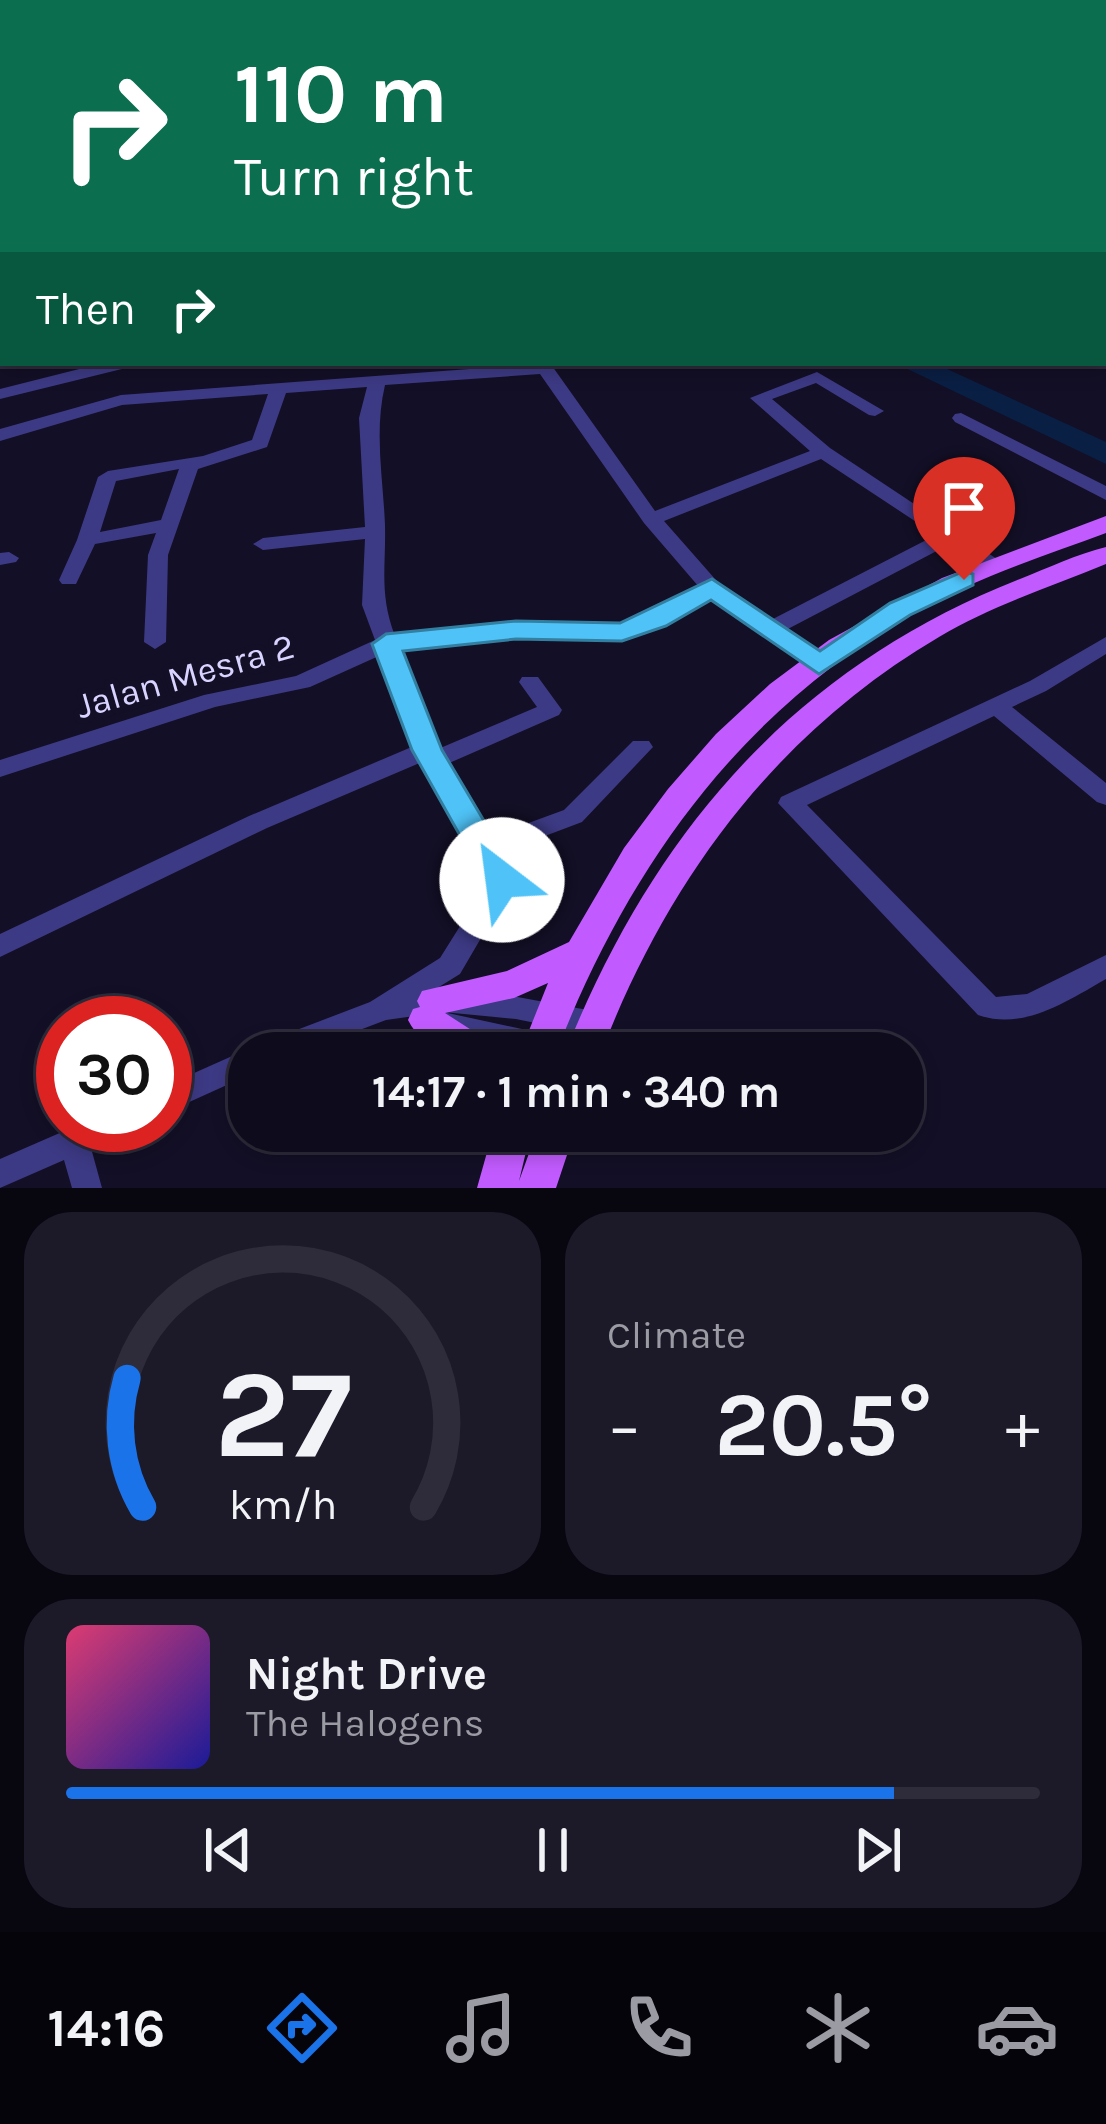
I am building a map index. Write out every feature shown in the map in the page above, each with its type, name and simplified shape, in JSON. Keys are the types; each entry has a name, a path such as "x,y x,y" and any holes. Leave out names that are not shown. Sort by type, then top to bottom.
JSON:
{"main road":[{"path":"565,1032 575,954 639,848 689,782 819,664 900,609 996,565 1106,524"},
{"path":"569,1032 721,801 790,733 853,681 931,629 1106,555"},
{"path":"454,1032 431,1011 514,984 575,954"},
{"path":"497,1188 506,1152"},
{"path":"536,1188 549,1152"}],"street":[{"path":"0,394 112,366"},
{"path":"121,400 135,366"},
{"path":"0,435 121,400 531,366"},
{"path":"544,366 652,519 712,588 819,664"},
{"path":"874,411 817,377 761,396 761,402 823,452 996,565"},
{"path":"329,1032 380,1014 450,966 501,885 430,755 386,644 370,582 375,532 368,418 378,379"},
{"path":"69,580 108,477 260,443 279,389"},
{"path":"961,418 1106,494"},
{"path":"652,519 823,452"},
{"path":"155,642 158,555 165,525 190,466 198,460"},
{"path":"87,540 165,525"},
{"path":"263,544 375,532"},
{"path":"769,630 951,536"},
{"name":"Jalan Mesra 2","path":"0,769 212,700 302,682 386,644 641,627 712,588"},
{"path":"1106,644 996,706 790,803 988,1007 1002,1011 1032,1003 1106,967"},
{"path":"0,946 258,822 551,710 530,682"},
{"path":"996,706 1106,796"},
{"path":"485,849 573,816 640,747"},
{"path":"380,1014 431,1011 527,1032"},
{"path":"192,1088 228,1072"},
{"path":"0,1174 49,1152"},
{"path":"77,1152 87,1188"}],"waterway":[{"path":"916,366 1106,454"}],"route":[{"path":"502,880 427,750 386,644 516,630 622,632 656,620 712,588 723,601 819,664 900,609 964,580"}]}
